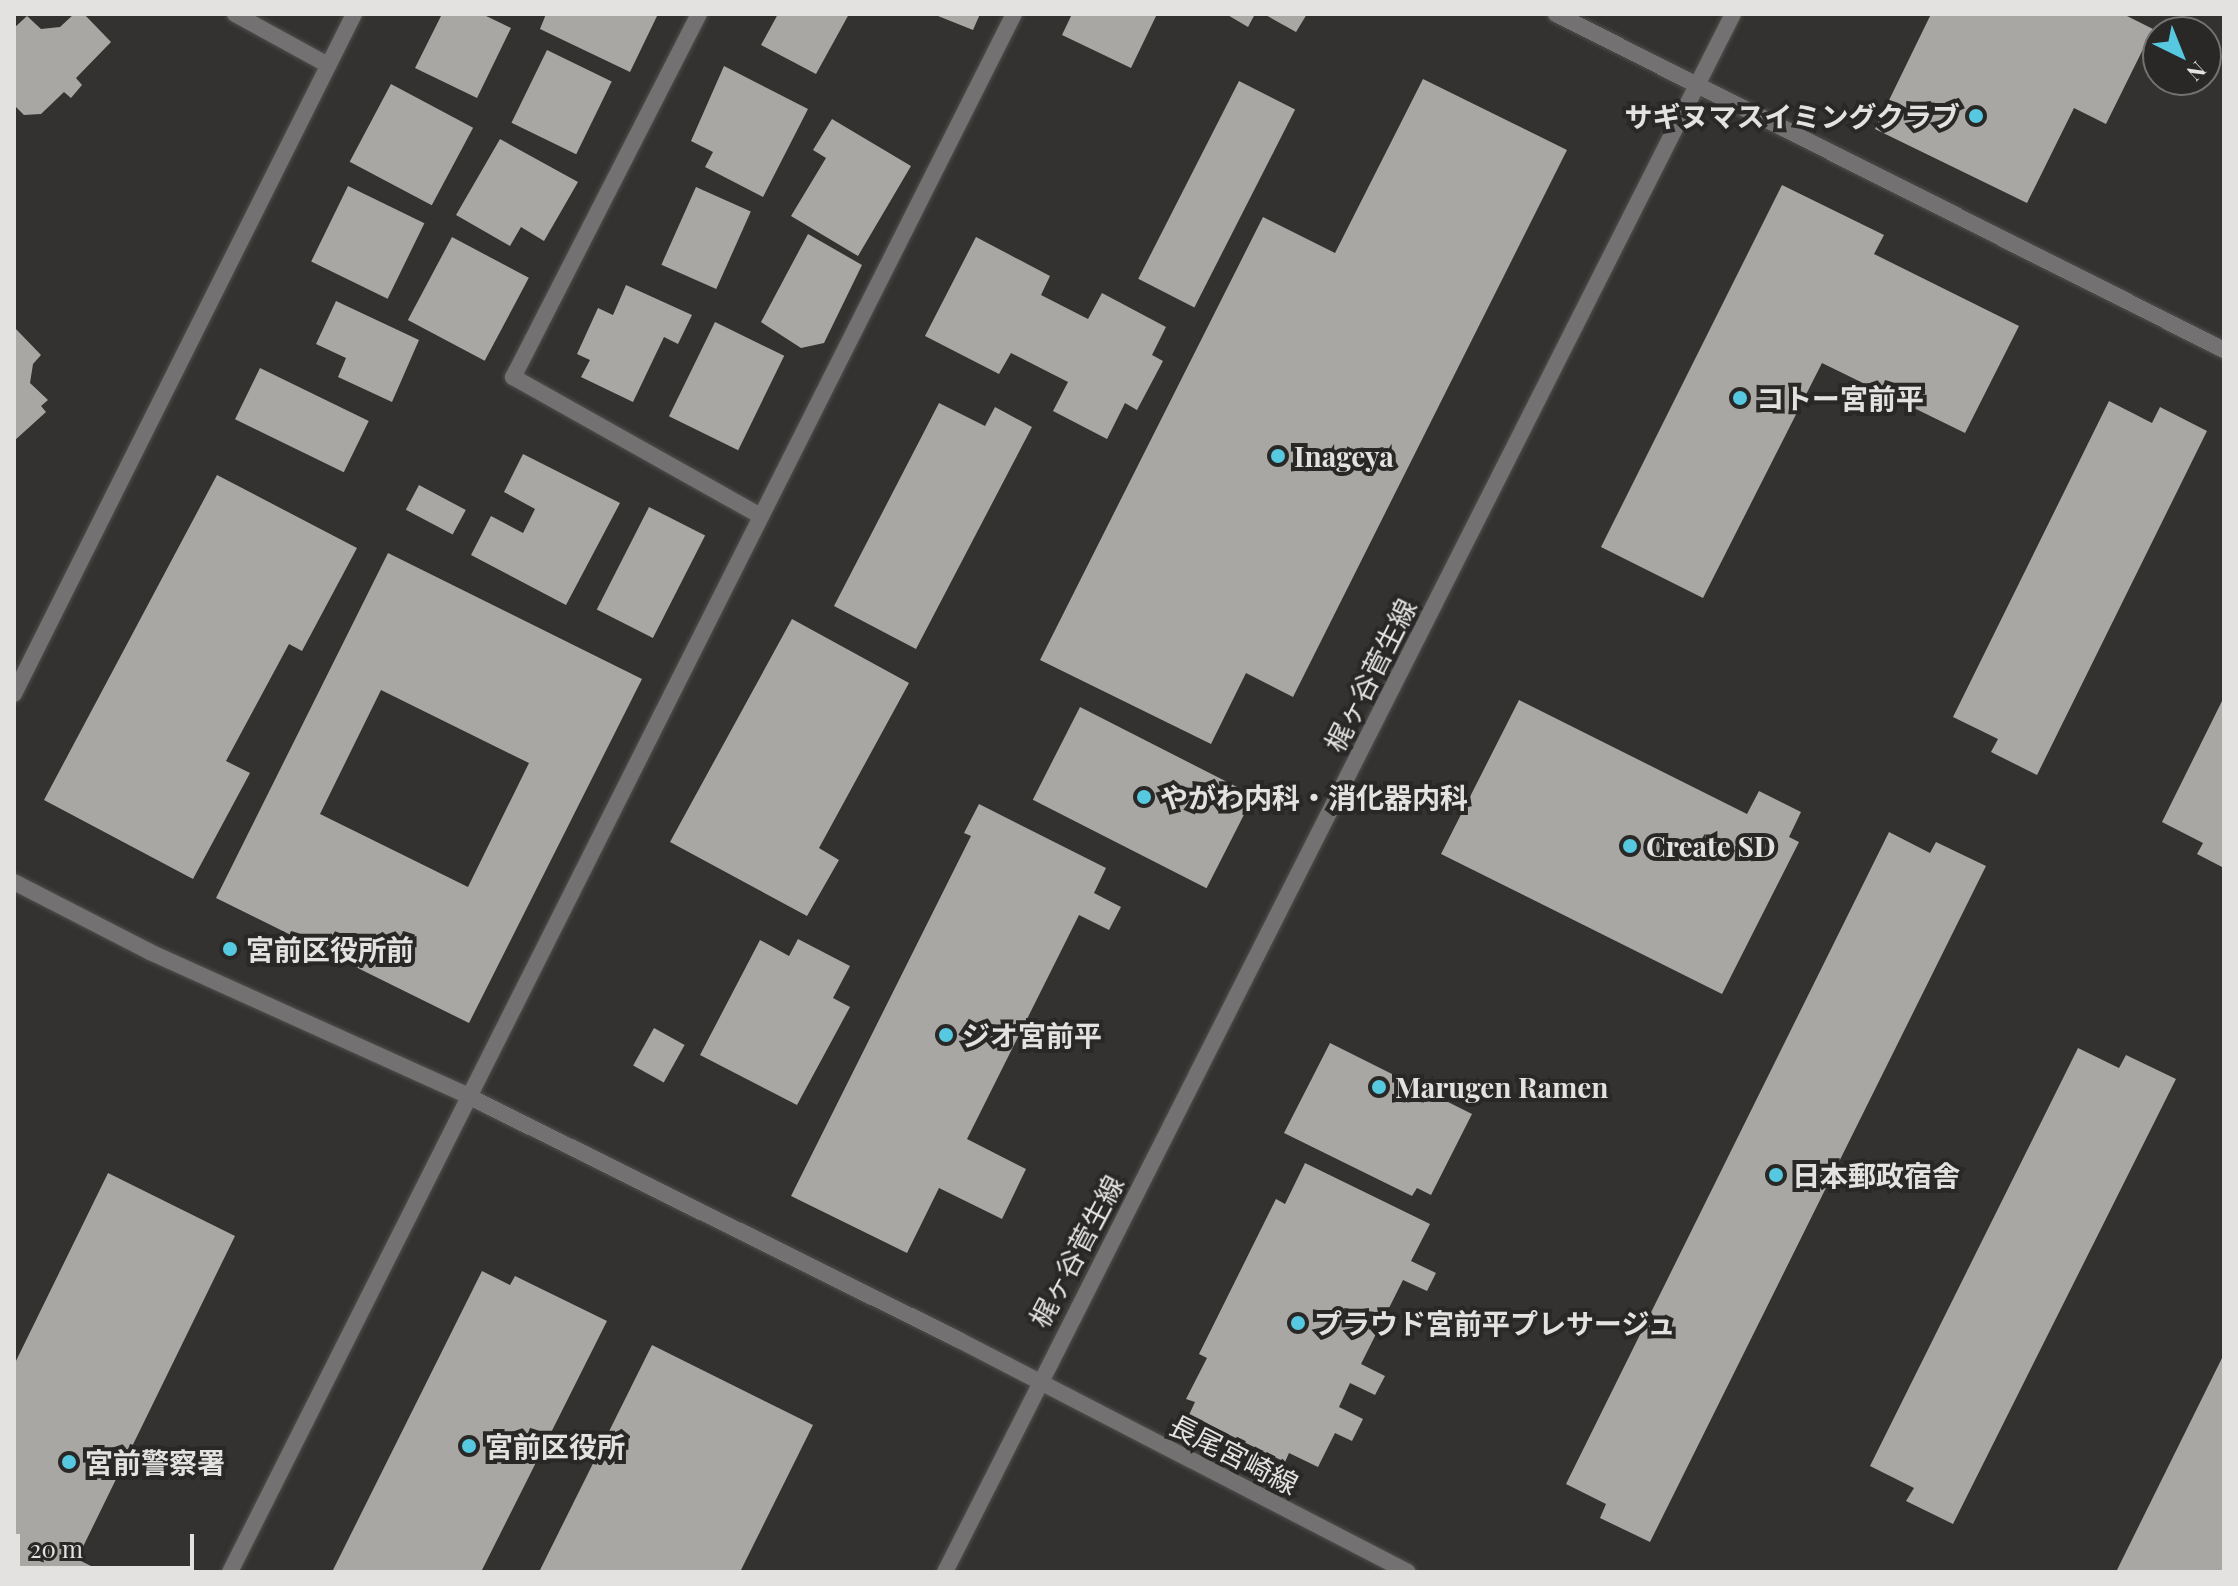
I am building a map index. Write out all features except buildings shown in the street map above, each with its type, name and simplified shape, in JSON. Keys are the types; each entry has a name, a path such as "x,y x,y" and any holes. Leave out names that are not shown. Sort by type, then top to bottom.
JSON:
{"street":[{"path":"235,14 328,65"},
{"path":"14,694 354,14"},
{"path":"699,14 513,377 759,515"},
{"path":"230,1572 466,1095 1014,14"},
{"path":"1556,14 2224,350"},
{"name":"梶ヶ谷菅生線","path":"945,1572 1037,1380 1733,14"},
{"name":"長尾宮崎線","path":"14,882 150,952 466,1095 1037,1380 1408,1572"}],"place":[{"name":"サギヌマスイミングクラブ","path":"1976,116"},
{"name":"コトー宮前平","path":"1740,398"},
{"name":"Inageya","path":"1278,456"},
{"name":"やがわ内科・消化器内科","path":"1144,797"},
{"name":"Create SD","path":"1630,846"},
{"name":"宮前区役所前","path":"230,949"},
{"name":"ジオ宮前平","path":"946,1035"},
{"name":"Marugen Ramen","path":"1379,1087"},
{"name":"日本郵政宿舎","path":"1776,1175"},
{"name":"プラウド宮前平プレサージュ","path":"1298,1323"},
{"name":"宮前区役所","path":"469,1446"},
{"name":"宮前警察署","path":"69,1462"}]}
